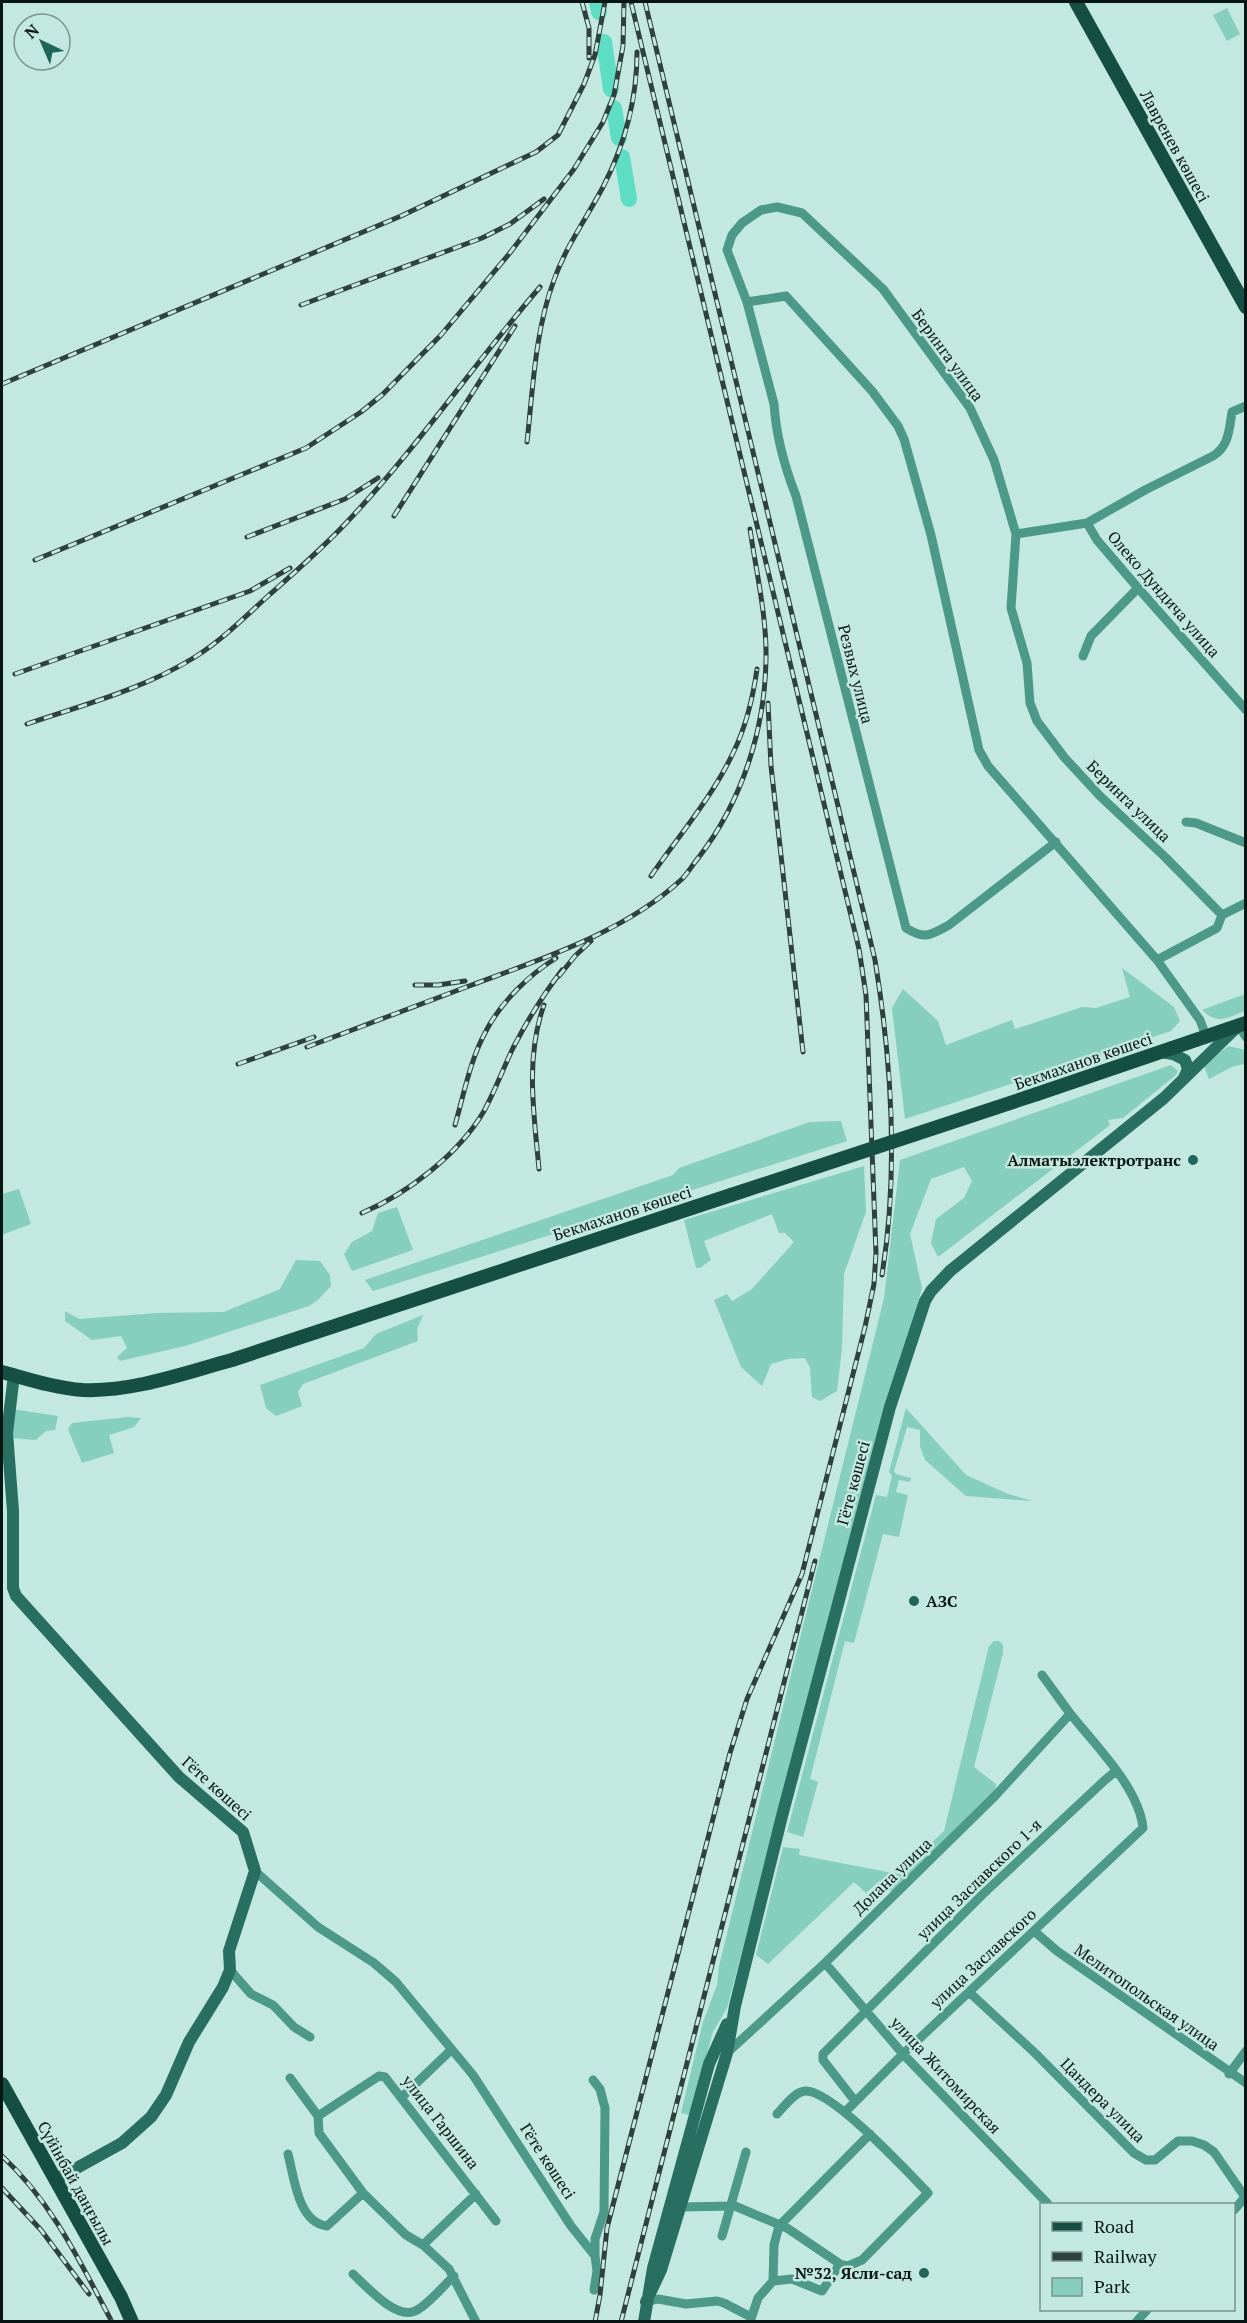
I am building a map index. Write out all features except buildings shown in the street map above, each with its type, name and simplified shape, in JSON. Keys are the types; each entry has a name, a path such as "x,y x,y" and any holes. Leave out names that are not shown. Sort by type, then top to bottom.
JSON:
{"main road":[{"name":"Лавренев көшесі","path":"1076,2 1245,307"},
{"name":"Бекмаханов көшесі","path":"8,1374 62,1388 85,1390 152,1383 232,1360 1206,1036 1243,1028"},
{"name":"Гёте көшесі","path":"646,2302 661,2270 727,2053 735,2006 890,1407 925,1301 950,1271 1164,1098 1243,1028"},
{"path":"1160,1052 1173,1054 1185,1060 1188,1069 1183,1080"},
{"name":"Гёте көшесі","path":"8,1374 7,1433 13,1511 13,1588 16,1596 179,1777 243,1832 255,1871"},
{"path":"55,2180 122,2143 151,2116 166,2095 189,2042 223,1987 230,1970 229,1951 255,1871"},
{"name":"Гёте көшесі","path":"644,2322 653,2268 709,2064 735,2006"},
{"name":"Сүйінбай даңғылы","path":"2,2084 121,2298 137,2322"},
{"name":"Сүйінбай даңғылы","path":"121,2298 132,2322"}],"street":[{"name":"Беринга улица","path":"727,250 732,235 742,222 761,210 777,207 802,213 883,289 970,408 994,460 1016,534 1011,608 1027,663 1030,703 1036,721 1064,758 1100,796 1222,915"},
{"name":"Резвых улица","path":"727,250 747,302 774,404 775,419 790,483 796,496 906,928 917,935 929,936 949,925 1056,842"},
{"path":"747,302 786,296 872,391 898,426 904,439 931,535 979,750 988,766 1157,960 1200,1020 1206,1036"},
{"path":"1016,534 1086,523 1222,450 1228,437 1232,412 1245,406"},
{"name":"Олеко Дундича улица","path":"1086,523 1097,540 1245,710"},
{"path":"1083,656 1091,636 1138,588"},
{"path":"1186,822 1196,823 1245,843"},
{"path":"1157,960 1217,928 1222,915 1245,903"},
{"path":"1042,1675 1116,1771"},
{"name":"Долана улица","path":"727,2053 825,1963 995,1796 1070,1714"},
{"name":"улица Заславского","path":"845,2112 903,2054 1143,1828 1135,1801 1116,1771"},
{"name":"улица Заславского 1-я","path":"855,2101 822,2056 983,1894 1116,1771"},
{"name":"Гёте көшесі","path":"255,1871 318,1927 374,1963 396,1982 473,2075 571,2226 595,2256"},
{"name":"Мелитопольская улица","path":"1034,1931 1057,1951 1229,2074 1245,2083"},
{"name":"улица Житомирская","path":"825,1963 903,2054 1046,2203"},
{"path":"230,1970 251,1994 273,2005 294,2027 310,2037"},
{"name":"Цандера улица","path":"969,1992 1036,2054 1134,2153 1146,2160 1155,2160 1178,2141 1187,2140 1201,2144 1214,2152 1245,2197"},
{"path":"402,2097 451,2050"},
{"path":"1229,2074 1245,2052"},
{"name":"улица Гаршина","path":"318,2116 379,2076 385,2077 496,2221"},
{"path":"290,2078 318,2116 319,2133 363,2193 406,2235 423,2245 449,2269 476,2322"},
{"path":"593,2080 600,2089 606,2108 604,2212 596,2239 597,2271 594,2290"},
{"path":"680,2207 735,2206 787,2228 840,2264 848,2266 862,2260 928,2193 845,2112 811,2092 803,2091 794,2096 777,2114"},
{"path":"646,2302 658,2299 686,2304 717,2301 750,2319 759,2298 773,2281 774,2245 779,2226 870,2134"},
{"path":"722,2236 746,2151"},
{"path":"288,2154 300,2199 311,2220 319,2225 327,2226 363,2193"},
{"name":"улица Гаршина","path":"423,2245 476,2194"},
{"path":"773,2281 792,2280 822,2291 840,2264"},
{"path":"353,2274 397,2311 406,2313 415,2311 454,2276"}],"green space":[{"path":"1227,8 1240,34 1227,41 1213,15"},
{"path":"1122,968 1174,1007 1180,1021 1171,1031 905,1119 892,1008 903,989 938,1021 946,1045 1012,1020 1015,1029 1082,1007 1096,1008 1130,997"},
{"path":"1245,994 1245,1011 1233,1016 1218,1019 1202,1010"},
{"path":"1229,1046 1245,1050 1244,1064 1232,1067 1209,1079 1204,1066"},
{"path":"1171,1065 1178,1071 1176,1075 1123,1118 1108,1120 1110,1125 938,1257 931,1243 936,1219 964,1198 972,1181 964,1167 931,1179 910,1234 922,1288 857,1520 727,2008 713,2032 690,2115 681,2113 703,2022 717,1985 719,1966 884,1298 900,1160"},
{"path":"841,1121 847,1141 373,1291 365,1280 673,1175 679,1168 810,1122"},
{"path":"864,1166 866,1212 844,1274 842,1348 837,1391 820,1401 812,1397 810,1368 805,1358 788,1359 771,1364 762,1386 741,1367 714,1300 727,1294 732,1301 752,1289 794,1242 785,1233 779,1233 772,1214 704,1241 711,1260 700,1268 696,1268 684,1220"},
{"path":"19,1189 31,1224 2,1235 2,1194"},
{"path":"397,1207 413,1250 352,1271 344,1254 352,1242 372,1231 378,1213"},
{"path":"296,1260 320,1261 330,1275 331,1286 318,1300 309,1306 185,1346 120,1361 117,1357 127,1348 121,1336 92,1340 65,1321 65,1311 79,1319 157,1313 224,1312 280,1289"},
{"path":"423,1315 417,1329 418,1341 303,1384 298,1392 302,1406 276,1416 266,1408 260,1385 364,1348 376,1334"},
{"path":"906,1408 966,1475 1008,1494 1033,1501 966,1496 925,1460 920,1446 920,1430 907,1427 894,1471 896,1474 911,1478 910,1482 899,1480 896,1492 908,1495 899,1537 883,1534 854,1643 845,1641 810,1779 818,1782 803,1837 787,1832 876,1495 887,1497 892,1476 889,1472"},
{"path":"12,1409 58,1416 55,1430 46,1431 36,1440 11,1438"},
{"path":"128,1417 141,1418 134,1427 109,1435 114,1453 82,1463 68,1429 72,1423"},
{"path":"994,1641 999,1641 1003,1645 1003,1653 974,1767 996,1784 994,1802 893,1892 886,1889 879,1881 866,1893 854,1882 768,1964 756,1955 783,1847 800,1849 799,1855 898,1874 944,1831 989,1646"}],"waterway":[{"path":"597,2 599,12"},
{"path":"604,42 611,89"},
{"path":"614,108 619,138"},
{"path":"622,157 629,199"}],"railway":[{"path":"582,2 589,28 589,58"},
{"path":"2,384 401,216 536,152 558,135 584,84 595,55 605,2"},
{"path":"35,560 306,448 361,412 382,395 441,335 509,254 574,169 603,122 614,95 623,46 624,2"},
{"path":"595,2322 607,2228 730,1753 747,1699 802,1574 865,1327 874,1284 876,1253 866,995 859,949 631,2"},
{"path":"645,2 875,960 886,1038 892,1157 882,1275"},
{"path":"527,442 536,360 548,299 564,256 603,187 618,155 632,105 637,52"},
{"path":"301,305 482,238 510,224 544,199"},
{"path":"27,724 155,678 195,657 224,636 319,551 373,494 540,287"},
{"path":"394,516 515,326"},
{"path":"247,537 345,499 378,478"},
{"path":"307,1047 581,943 634,915 684,877 714,835 739,788 756,738 761,712 765,686 766,643 750,529"},
{"path":"15,674 250,591 290,568"},
{"path":"651,876 725,769 745,722 757,669"},
{"path":"768,703 771,766 803,1052"},
{"path":"559,976 591,941"},
{"path":"455,1125 480,1042 492,1020 516,990 556,958"},
{"path":"362,1213 414,1184 461,1142 484,1111 518,1038 562,970"},
{"path":"415,985 438,985 465,981"},
{"path":"539,1169 532,1086 534,1045 544,1005"},
{"path":"238,1064 314,1037"},
{"path":"621,2322 815,1561"},
{"path":"2,2156 36,2193 64,2234 112,2322"},
{"path":"2,2188 41,2230 89,2294"}],"place":[{"name":"Алматыэлектротранс","path":"1193,1160"},
{"name":"АЗС","path":"914,1601"},
{"name":"№32, Ясли-сад","path":"924,2273"}]}
